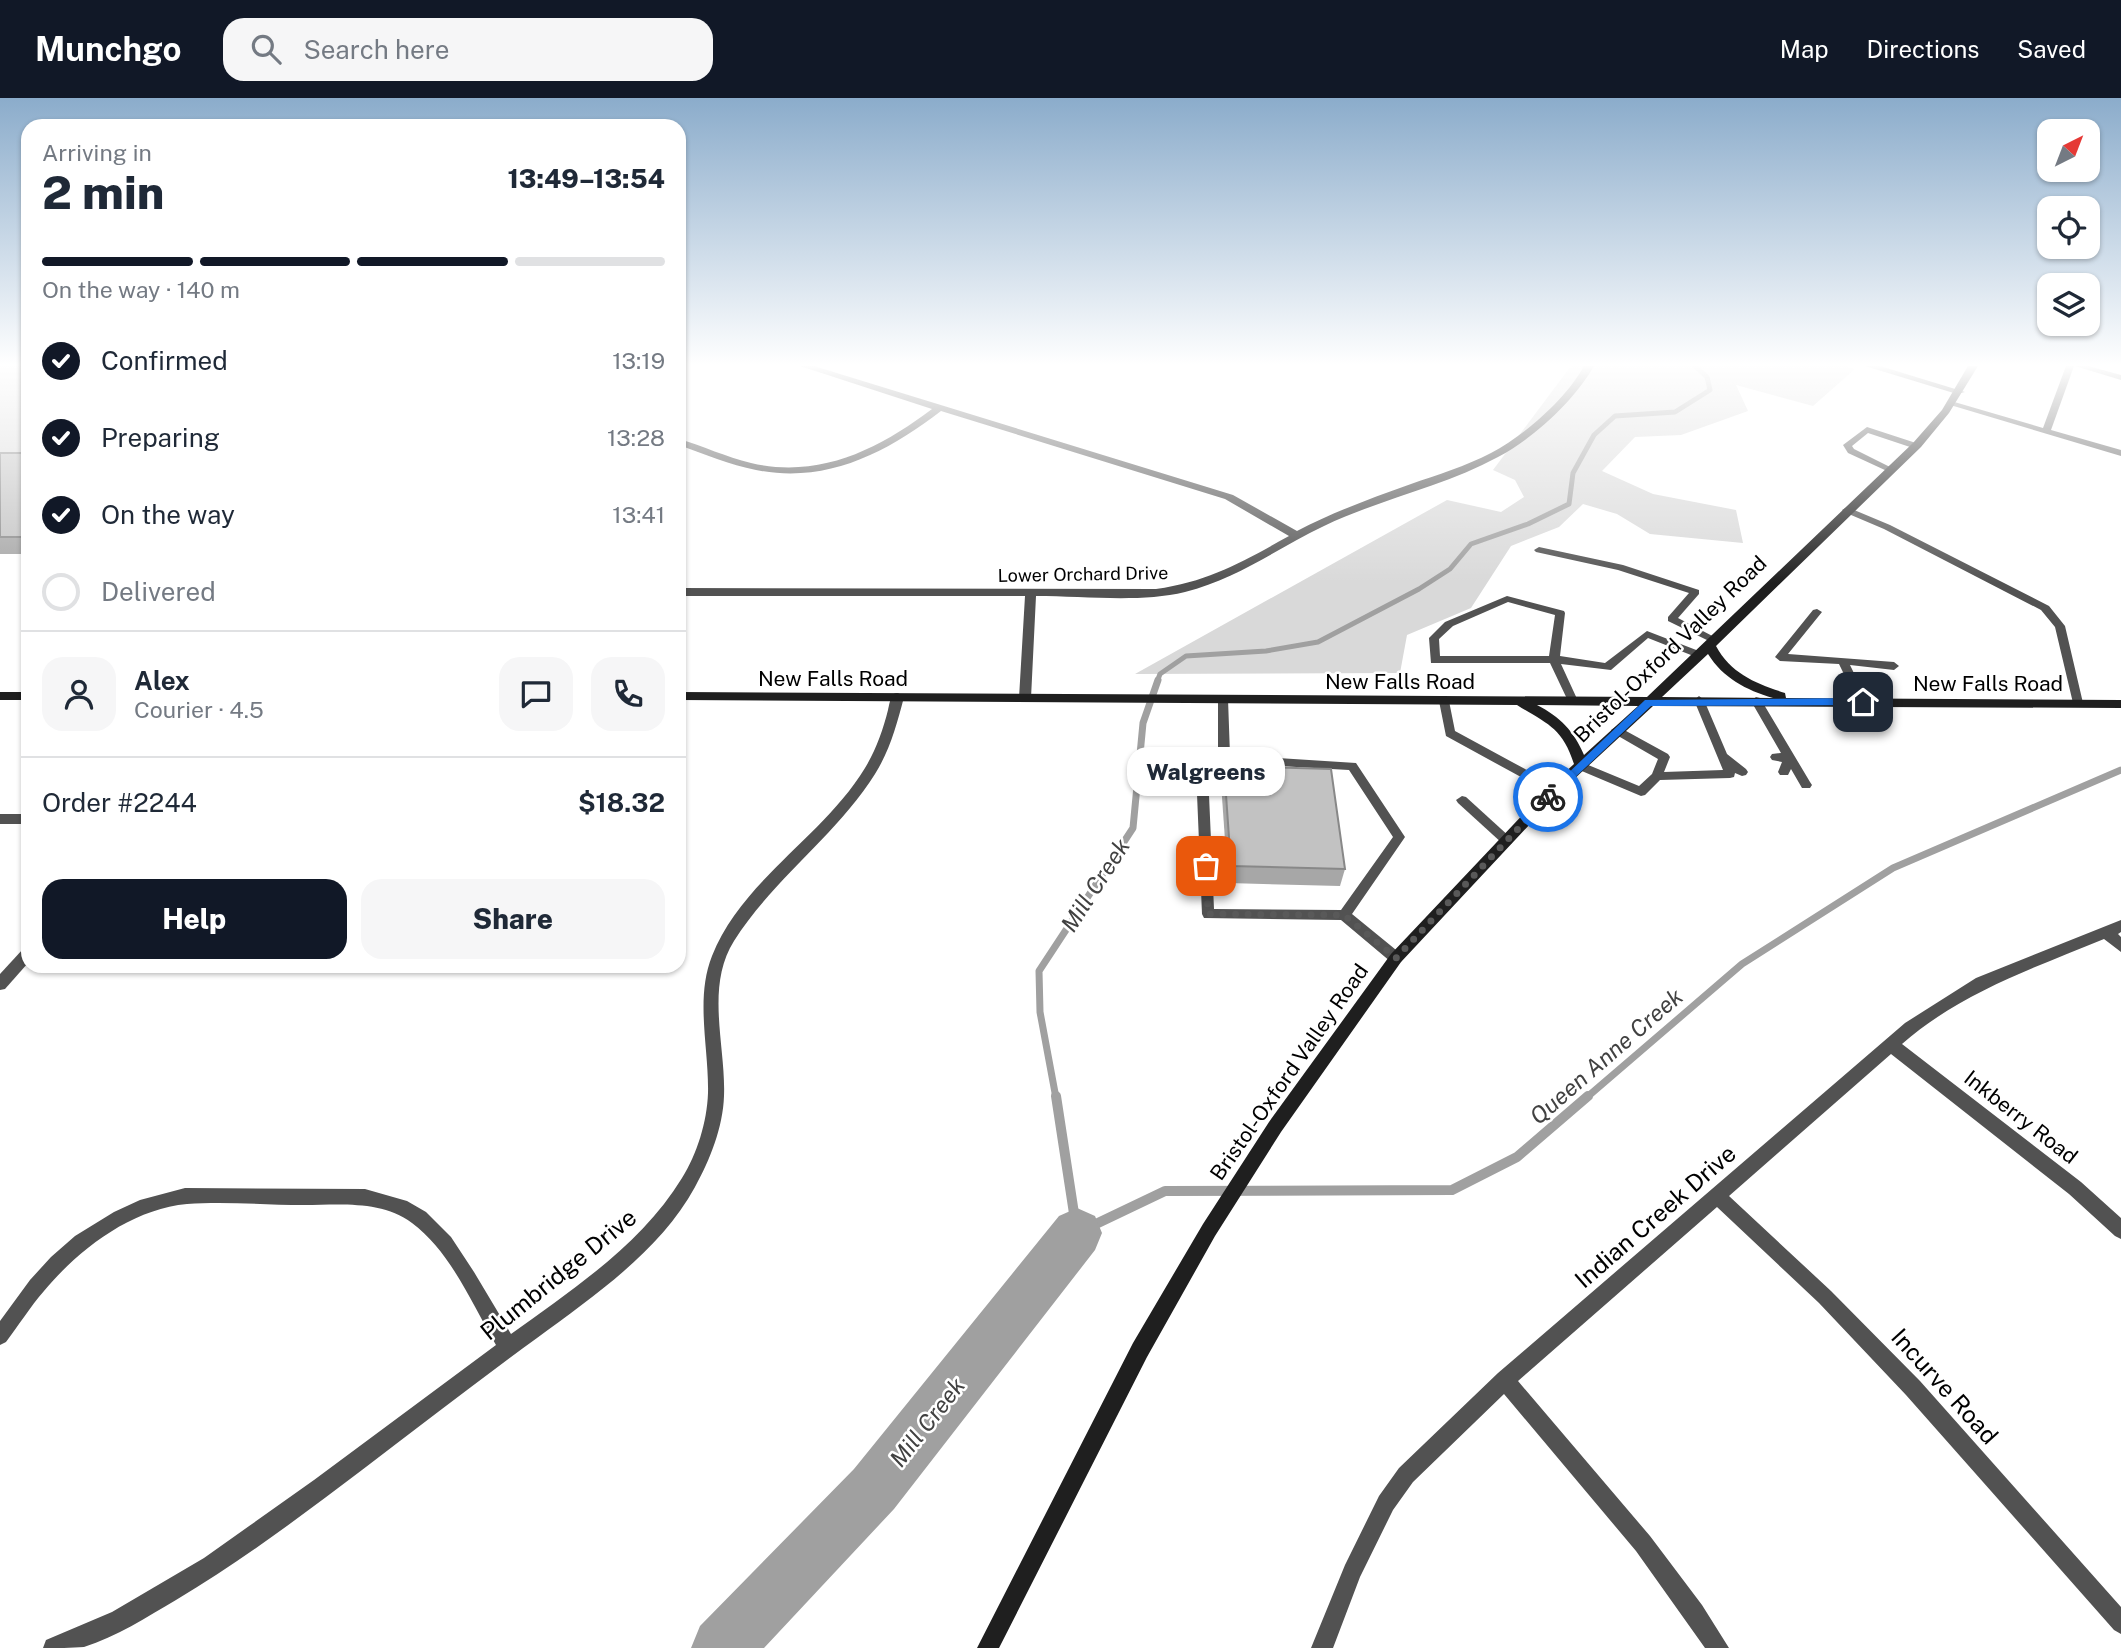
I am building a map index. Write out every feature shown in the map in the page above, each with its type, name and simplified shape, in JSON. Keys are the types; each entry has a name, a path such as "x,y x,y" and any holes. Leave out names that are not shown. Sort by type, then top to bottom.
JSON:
{"main road":[{"name":"Bristol-Oxford Valley Road","path":"988,1648 1140,1350 1209,1230 1275,1127 1396,958 1554,790 1700,655 1922,438"},
{"path":"1712,643 1716,660 1740,681 1755,689 1802,701"},
{"path":"0,696 21,696"},
{"name":"New Falls Road","path":"686,696 2121,704"},
{"path":"1517,701 1544,713 1561,725 1574,741 1581,766"}],"street":[{"path":"686,444 768,470 814,469 875,453 901,438"},
{"path":"1041,438 1229,497 1297,536"},
{"name":"Lower Orchard Drive","path":"686,592 1156,593 1191,589 1237,572 1297,536 1341,514 1495,456 1518,438"},
{"path":"1025,698 1031,592"},
{"name":"Plumbridge Drive","path":"54,1648 83,1637 159,1597 232,1552 508,1347 640,1244 661,1221 687,1184 700,1159 716,1097 711,993 724,946 760,892 858,791 889,740 898,697"},
{"path":"0,819 21,819"},
{"path":"2113,928 2121,946"},
{"name":"Indian Creek Drive","path":"1322,1648 1352,1572 1386,1503 1406,1475 1505,1380 1890,1044 1944,1004 1981,983 2113,928"},
{"path":"0,984 21,961"},
{"name":"Inkberry Road","path":"1890,1044 2075,1188 2121,1230"},
{"path":"0,1336 36,1286 57,1263 90,1236 146,1206 185,1196 365,1197 402,1208 419,1217 439,1236 508,1347"},
{"name":"Incurve Road","path":"1717,1196 1825,1297 1913,1388 2121,1623"},
{"path":"1505,1380 1590,1479 1688,1604 1718,1648"}],"lane":[{"path":"1856,438 1847,445 1851,451 1889,469"},
{"path":"1893,438 1916,446"},
{"path":"2071,438 2121,453"},
{"path":"1847,510 2045,608 2060,626 2078,703"},
{"path":"1539,550 1620,567 1695,592 1672,619 1712,643"},
{"path":"1573,701 1554,659 1560,612 1507,599 1449,624 1434,638 1435,660 1554,659 1607,667 1647,634 1700,655"},
{"path":"1817,612 1780,657 1894,666"},
{"path":"1843,661 1863,702"},
{"path":"1223,699 1224,759"},
{"path":"1699,700 1726,752 1742,772"},
{"path":"1444,701 1450,733 1554,790"},
{"path":"1756,701 1806,785"},
{"path":"1581,766 1641,792 1657,776 1664,757 1617,730"},
{"path":"1771,745 1789,758"},
{"path":"1657,776 1730,774 1726,752"},
{"path":"1776,757 1789,758"},
{"path":"1784,772 1789,758"},
{"path":"1344,915 1399,837 1352,766 1224,759 1202,770 1208,914 1344,915 1396,958"},
{"path":"1462,800 1507,841"}],"shaded area":[{"path":"0,438 21,438 21,452 0,452"},
{"path":"1517,438 1634,438 1602,471 1653,494 1736,510 1743,543 1650,534 1617,514 1583,504 1559,527 1511,546 1471,608 1407,635 1400,673 1135,674 1447,500 1501,512 1524,497 1515,480 1493,470"}],"building":[{"path":"0,453 21,453 21,537 0,537"},
{"path":"1224,766 1331,769 1345,869 1231,866"}],"waterway":[{"name":"Mill Creek","path":"1157,682 1160,674 1186,656 1266,651 1318,642 1419,589 1450,569 1471,544 1528,524 1569,504 1573,473 1592,438"},
{"name":"Mill Creek","path":"1056,1098 1040,1012 1039,971 1133,828 1143,723 1158,680"},
{"name":"Queen Anne Creek","path":"1586,1098 1742,964 1893,868 2121,770"},
{"name":"Queen Anne Creek","path":"1056,1096 1077,1233 1165,1191 1452,1190 1517,1157 1588,1096"},
{"name":"Mill Creek","path":"722,1648 874,1489 1077,1233"}],"way so far":[{"path":"1206,866 1208,914 1344,915 1396,958 1548,797"}],"place":[{"name":"Walgreens","path":"1206,866"}],"route":[{"path":"1548,797 1649,702 1863,702"}]}
